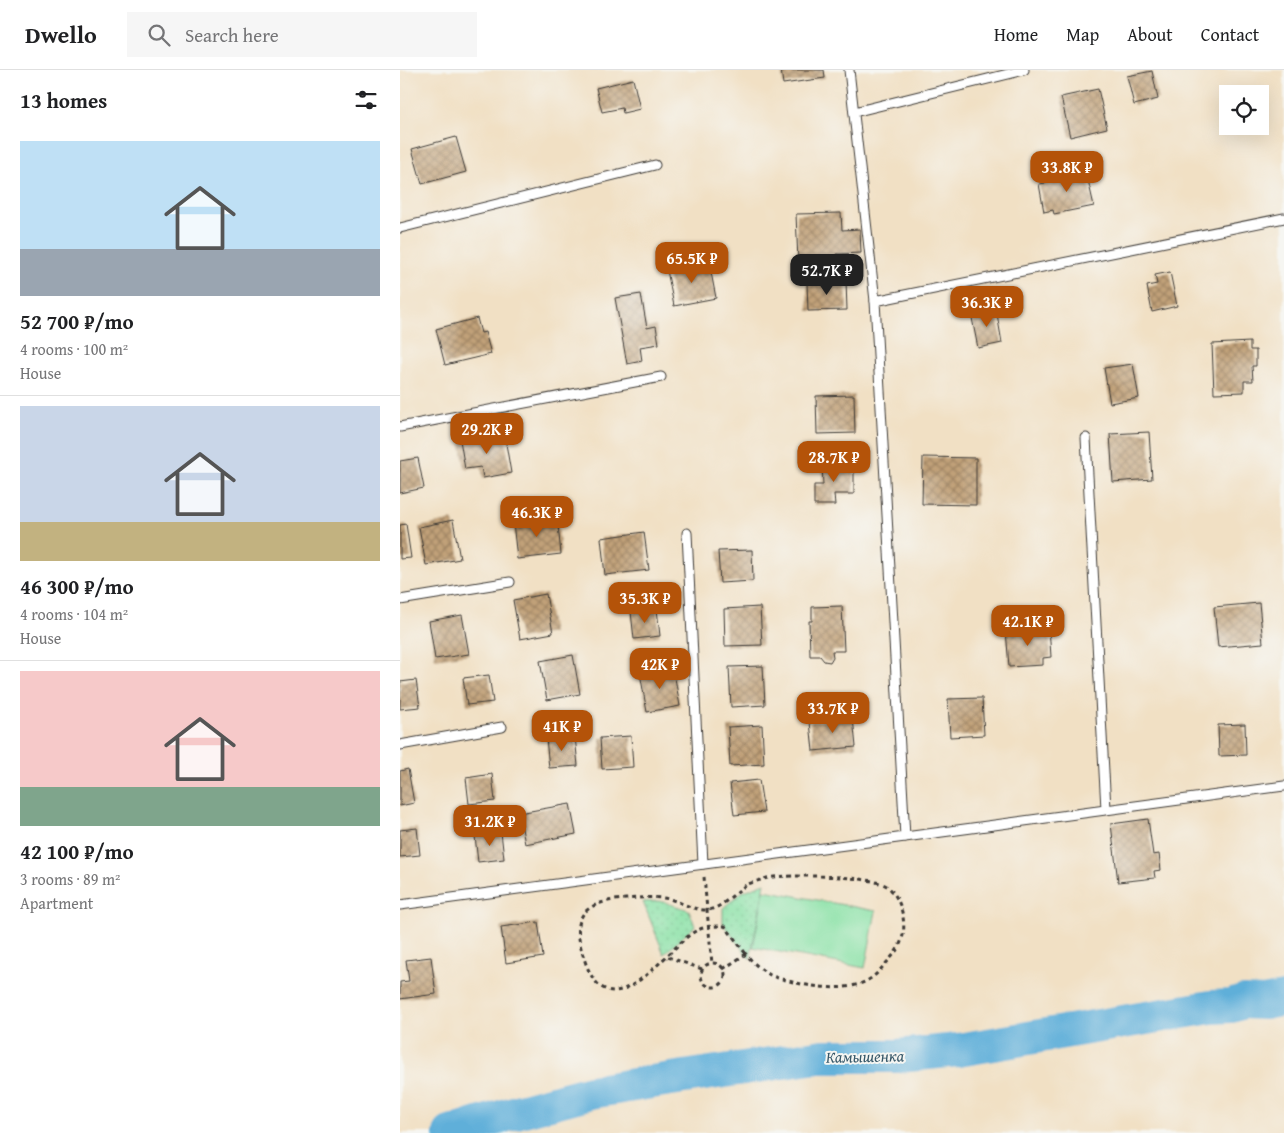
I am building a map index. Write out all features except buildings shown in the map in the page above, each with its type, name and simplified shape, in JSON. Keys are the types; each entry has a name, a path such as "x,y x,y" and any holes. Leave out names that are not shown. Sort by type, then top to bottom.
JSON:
{"lane":[{"path":"849,70 875,301 905,837"},
{"path":"854,112 1024,70"},
{"path":"400,228 655,165"},
{"path":"875,301 1284,218"},
{"path":"400,427 661,377"},
{"path":"1086,438 1106,809"},
{"path":"687,533 703,864"},
{"path":"400,600 510,582"},
{"path":"400,745 502,727"},
{"path":"400,905 1284,786"}],"path":[{"path":"703,864 712,964"},
{"path":"790,876 863,879 888,887 900,904 903,922 902,938 894,955 877,974 859,984 840,988 811,987 772,976 755,965 725,926 709,926 695,932 647,976 628,988 610,991 599,986 593,980 578,934 580,919 585,910 595,904 644,897 669,899 707,910 718,906 748,884 768,878 790,876"},
{"path":"723,969 746,954"},
{"path":"668,957 703,969"},
{"path":"716,963 723,969 725,974 724,981 718,986 704,983 701,976 703,969 708,964 712,964 716,963"}],"green space":[{"path":"765,883 750,959 723,924 723,908 742,892"},
{"path":"764,890 876,911 865,968 753,947"},
{"path":"660,901 689,910 695,926 664,954 643,902"}],"waterway":[{"name":"Камышенка","path":"450,1133 520,1111 591,1092 658,1081 823,1056 898,1056 958,1050 1211,1007 1231,1006 1243,1002 1264,1003 1284,999"}]}
